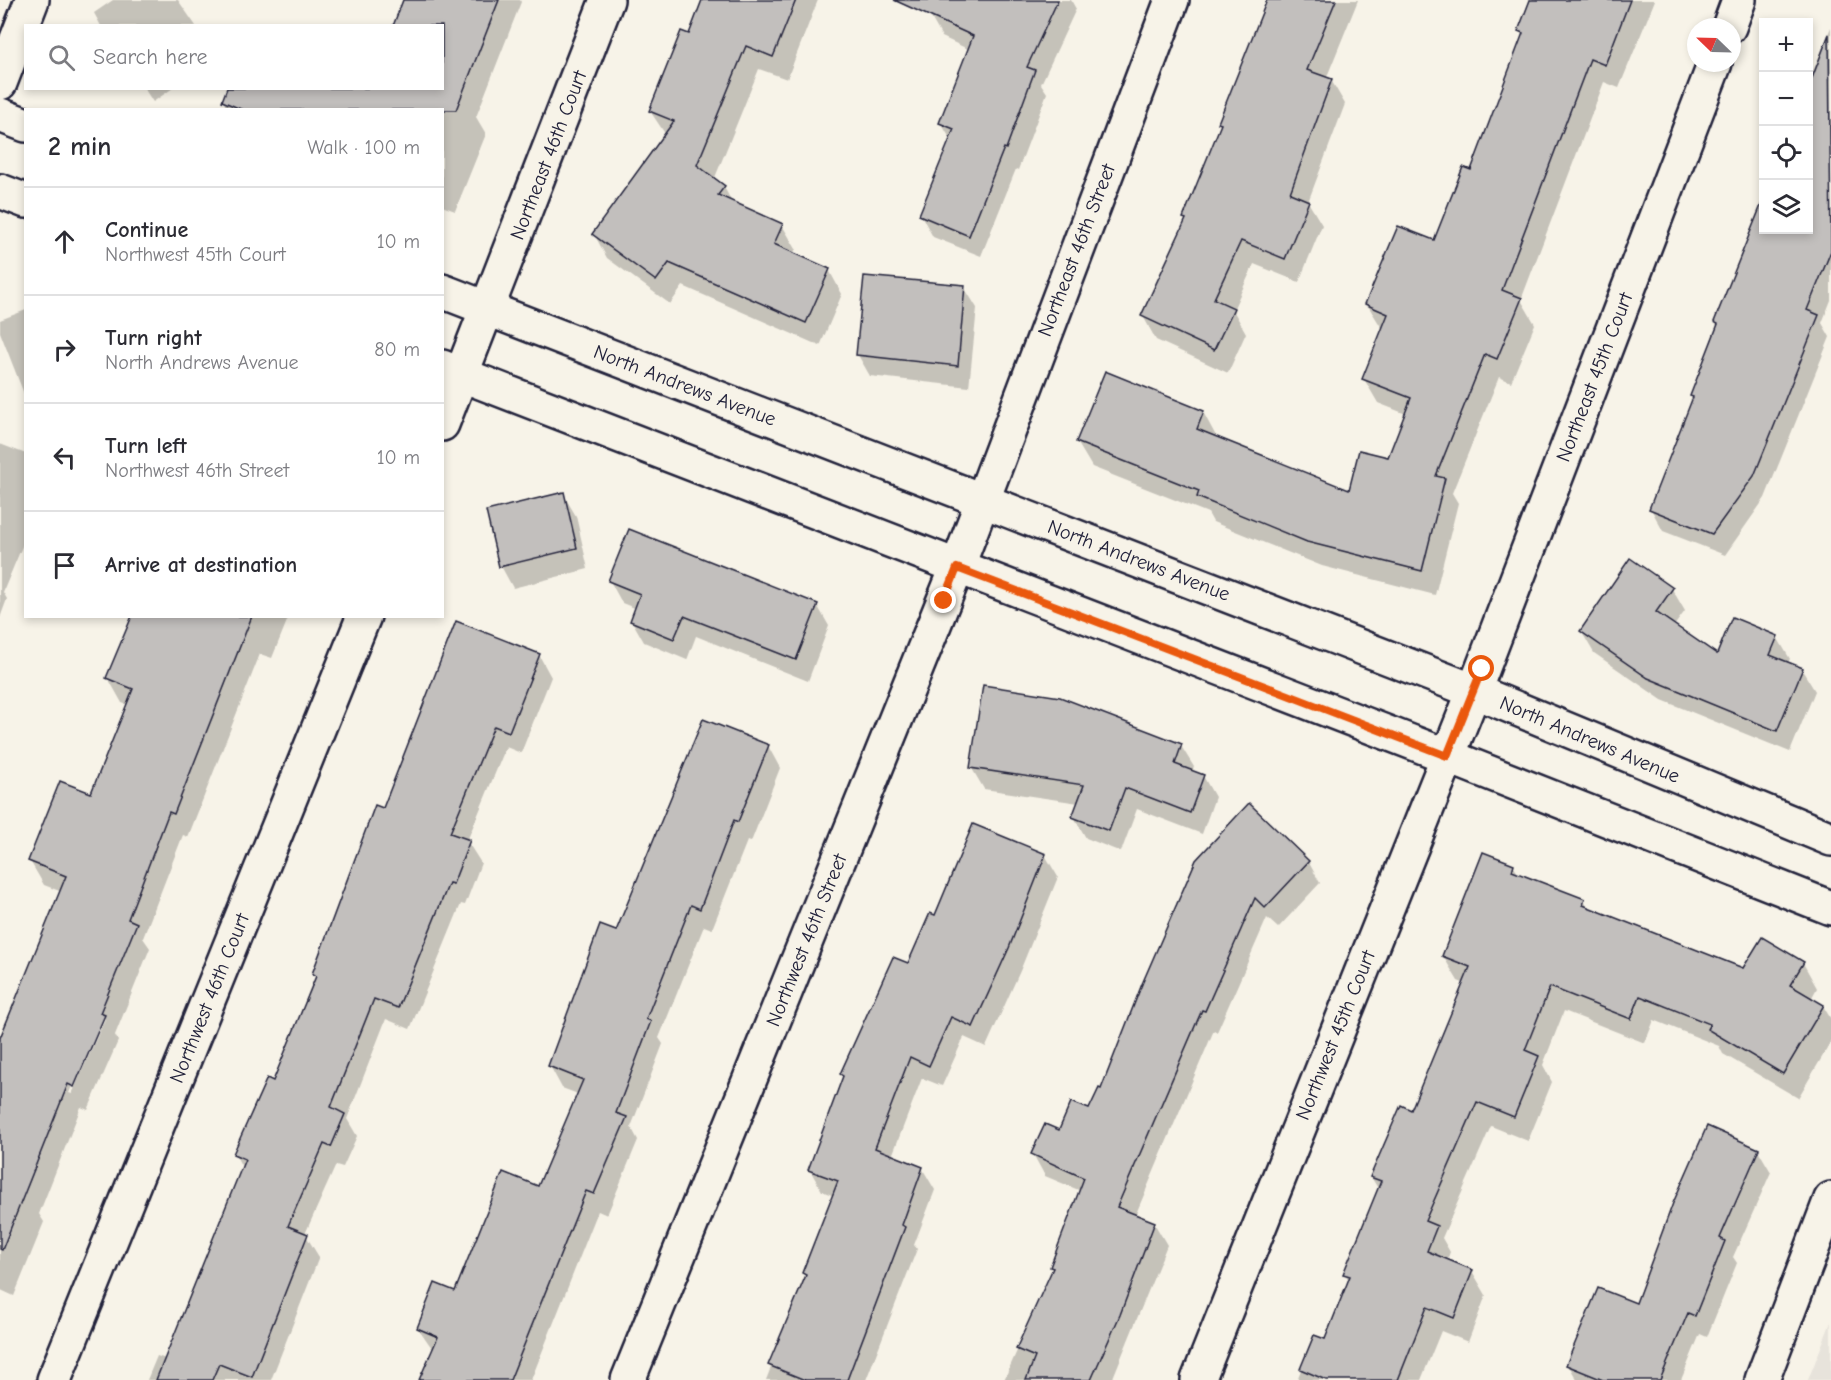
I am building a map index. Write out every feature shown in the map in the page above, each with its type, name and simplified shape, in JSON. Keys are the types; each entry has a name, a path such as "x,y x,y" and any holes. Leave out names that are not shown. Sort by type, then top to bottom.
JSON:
{"street":[{"path":"0,84 32,0"},
{"name":"Northeast 46th Court","path":"489,309 607,0"},
{"name":"Northeast 46th Street","path":"981,499 1172,0"},
{"path":"1732,18 1739,0"},
{"name":"Northeast 45th Court","path":"1473,690 1712,72"},
{"path":"0,115 24,124"},
{"path":"0,191 24,200"},
{"name":"North Andrews Avenue","path":"444,292 1473,690 1831,839"},
{"path":"444,413 452,371 489,309"},
{"path":"452,371 1447,756 1831,908"},
{"name":"Northwest 46th Street","path":"628,1380 957,568 981,499"},
{"name":"Northwest 46th Court","path":"54,1380 363,618"},
{"name":"Northwest 45th Court","path":"1198,1380 1473,690"},
{"path":"1762,1380 1831,1199"}],"shaded area":[{"path":"1831,1322 1831,1380 1808,1380"}],"building":[{"path":"403,0 499,0 456,110 444,110 444,108 238,108 222,101 226,90 444,90 444,24 394,24"},
{"path":"702,0 796,0 773,57 746,46 697,165 725,186 718,195 783,224 774,244 830,269 806,323 669,263 656,281 592,234 674,121 649,111 681,31 689,34"},
{"path":"894,0 1058,0 1027,67 1035,70 1006,149 1004,148 969,236 919,215 954,129 939,123 973,36"},
{"path":"1267,0 1336,0 1307,70 1332,79 1290,193 1309,201 1285,259 1241,241 1214,299 1234,308 1214,350 1141,316 1186,219 1183,218 1221,124 1218,123"},
{"path":"1530,0 1630,0 1605,65 1590,59 1502,290 1522,298 1497,359 1485,354 1436,476 1445,478 1422,571 1307,542 1197,497 1199,491 1076,442 1105,371 1204,411 1197,429 1349,490 1359,450 1388,457 1411,398 1362,379 1388,314 1365,304 1398,226 1434,240 1463,167 1471,170 1523,33 1518,31"},
{"path":"1829,34 1831,251 1807,310 1819,315 1754,476 1712,534 1649,509 1693,397 1690,396 1718,324 1714,322 1759,210 1759,234 1813,234 1813,76"},
{"path":"864,276 965,285 958,366 856,355"},
{"path":"564,492 577,548 499,567 486,511"},
{"path":"629,529 818,604 796,660 684,616 674,639 630,621 640,594 608,581"},
{"path":"1630,558 1673,588 1656,612 1717,654 1732,617 1778,636 1770,655 1803,668 1777,731 1648,678 1580,631"},
{"path":"131,618 251,618 174,814 169,812 128,919 137,923 100,1013 105,1015 74,1087 68,1084 2,1250 0,1249 0,1038 66,876 28,861 60,781 91,793 133,689 106,678"},
{"path":"456,621 540,654 509,732 494,726 450,833 470,840 453,884 449,883 398,1008 374,999 331,1107 345,1114 331,1147 324,1144 288,1226 308,1234 252,1377 219,1364 212,1380 156,1380 245,1159 233,1154 267,1078 273,1081 316,976 312,974 375,805 383,808"},
{"path":"983,685 1060,697 1182,744 1175,764 1204,775 1190,813 1125,788 1109,831 1072,817 1084,785 970,768"},
{"path":"703,719 769,745 738,822 734,820 700,909 691,905 646,1019 651,1021 616,1113 627,1117 594,1194 586,1191 510,1380 419,1380 438,1337 417,1328 435,1283 455,1291 503,1172 538,1186 583,1080 548,1066 600,925 616,931"},
{"path":"1249,803 1309,861 1265,908 1255,898 1205,1011 1202,1010 1117,1207 1155,1222 1120,1315 1091,1380 1026,1380 1035,1357 1016,1349 1053,1268 1050,1267 1084,1178 1031,1154 1045,1124 1059,1130 1071,1102 1089,1109 1099,1088 1101,1089 1142,984 1196,860"},
{"path":"973,824 1046,854 1009,948 973,1027 951,1017 929,1066 910,1057 875,1148 923,1167 902,1225 905,1227 847,1380 805,1380 768,1365 806,1275 802,1273 838,1181 808,1170 843,1076 840,1074 893,957 908,963 930,913 935,915"},
{"path":"1483,852 1514,864 1512,871 1585,899 1583,905 1743,968 1762,937 1804,962 1790,985 1824,1005 1783,1074 1707,1029 1710,1024 1640,996 1631,1019 1550,987 1525,1050 1539,1056 1514,1117 1477,1102 1425,1221 1437,1226 1427,1251 1473,1270 1454,1318 1427,1307 1398,1380 1326,1380 1300,1369 1314,1335 1325,1339 1350,1276 1343,1274 1381,1181 1370,1177 1401,1105 1411,1110 1470,967 1442,956"},
{"path":"1707,1126 1759,1149 1720,1238 1725,1241 1695,1316 1688,1313 1660,1380 1603,1380 1566,1365 1598,1288 1636,1303 1673,1203"}],"route":[{"path":"944,601 957,568 1447,756 1482,669"}]}
